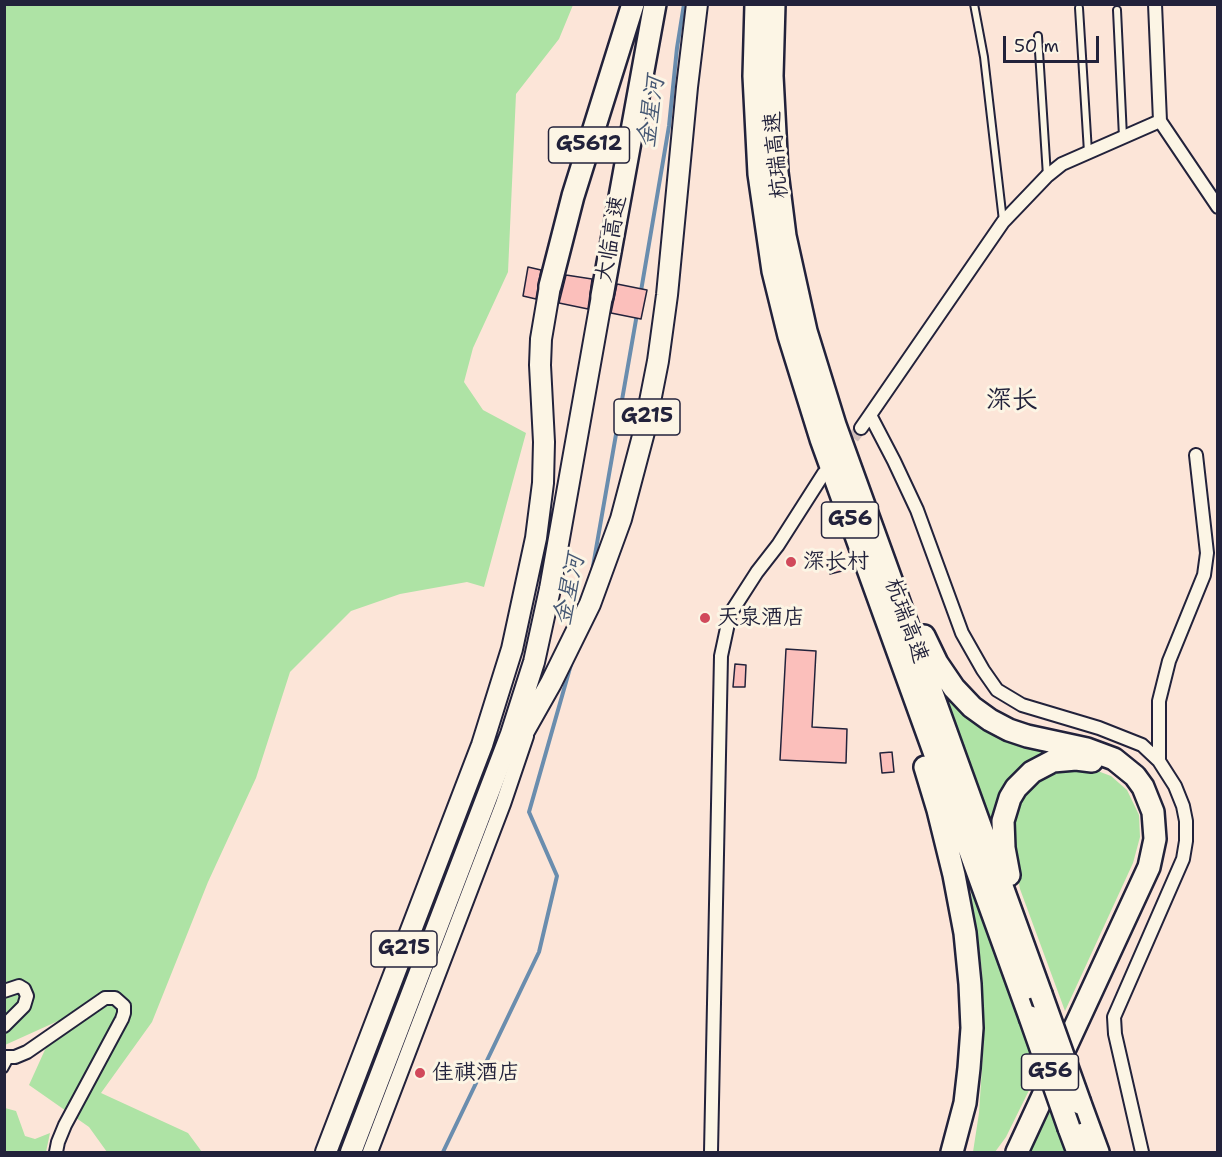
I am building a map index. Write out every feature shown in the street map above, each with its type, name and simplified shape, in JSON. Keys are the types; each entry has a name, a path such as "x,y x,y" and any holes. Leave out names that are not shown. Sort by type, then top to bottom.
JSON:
{"highway":[{"name":"大临高速","path":"550,286 573,196 633,4"},
{"name":"大临高速","path":"602,296 655,4"},
{"name":"G215","path":"351,1152 486,797 576,636 598,585 621,519 644,432 658,361 697,4"},
{"name":"杭瑞高速","path":"756,4 754,76 756,141 773,271 789,336 807,400 1078,1152"},
{"name":"杭瑞高速","path":"774,4 772,65 774,140 787,246 798,299 822,384 877,541 1098,1152"},
{"name":"G215","path":"326,1152 482,745 512,649 537,538 543,483 544,442 540,364 541,339 550,286"},
{"path":"464,790 486,797 511,734 534,662 550,589 602,296"},
{"path":"877,541 937,663 954,688 972,707 1009,730 1088,749 1114,759 1139,782 1149,799 1153,812 1155,839 1149,867 1017,1152"},
{"path":"882,610 910,721 947,844 965,933 970,984 971,1049 965,1103 952,1152"},
{"path":"1006,1152 1135,874 1143,850 1144,824 1134,792 1119,775 1099,763 1087,760 1053,762 1032,772 1016,788 1010,798 1004,820 1005,861 1041,994"}],"street":[{"path":"1155,4 1160,121 1218,207"},
{"path":"861,428 1003,222 1047,176 1062,164 1160,121"},
{"path":"870,415 917,510 962,633 997,690 1022,705 1099,728 1142,745 1159,760 1175,786 1183,806 1186,841 1183,859 1114,1017 1115,1034 1142,1152"},
{"path":"1159,760 1159,701 1169,661 1204,575 1207,553 1196,455"},
{"path":"711,1152 721,656 730,614 824,473"},
{"path":"370,1152 503,804 532,718"},
{"path":"4,991 18,986 26,991 27,996 24,1006 4,1026"},
{"path":"6,1061 27,1052 105,998 115,998 124,1006 122,1019 65,1125 56,1152"}],"lane":[{"path":"974,4 984,57 1003,222"},
{"path":"1079,8 1088,152"},
{"path":"1117,10 1122,137"},
{"path":"1038,36 1047,176"}],"green space":[{"path":"4,5 573,5 559,39 516,94 508,272 473,348 464,382 483,410 526,433 484,587 467,582 400,594 351,611 290,672 256,778 208,882 152,1022 101,1093 188,1133 202,1152 107,1152 89,1127 29,1085 58,1021 5,1045"},
{"path":"946,689 1059,752 1032,764 995,835 943,691"},
{"path":"1066,766 1087,767 1111,776 1127,790 1139,815 1140,837 1133,863 1065,1011 1020,889 1010,838 1019,797 1038,778"},
{"path":"969,878 1038,1072 1006,1137 995,1152 973,1152 979,1113 984,1038 982,971"},
{"path":"1053,1098 1072,1152 1027,1152"},
{"path":"5,1108 16,1111 25,1136 35,1139 50,1133 46,1152 5,1152"}],"building":[{"path":"528,267 541,270 536,299 523,296"},
{"path":"566,275 592,279 588,309 559,303"},
{"path":"617,284 647,290 641,319 611,313"},
{"path":"839,561 842,571 830,574 827,565"},
{"path":"766,614 777,615 776,626 766,626"},
{"path":"786,649 816,651 812,727 847,729 846,763 780,760"},
{"path":"735,664 746,665 745,687 733,687"},
{"path":"892,752 894,772 882,773 880,753"}],"waterway":[{"name":"金星河","path":"641,291 669,126 684,4"},
{"name":"金星河","path":"592,572 637,314"},
{"name":"金星河","path":"443,1152 539,952 557,876 529,812 572,661"}],"tunnel":[{"path":"842,452 861,428"}],"place":[{"name":"深长村","path":"791,562"},
{"name":"天泉酒店","path":"705,618"},
{"name":"佳祺酒店","path":"420,1073"}],"district":[{"name":"深长","path":"1012,401"}]}
